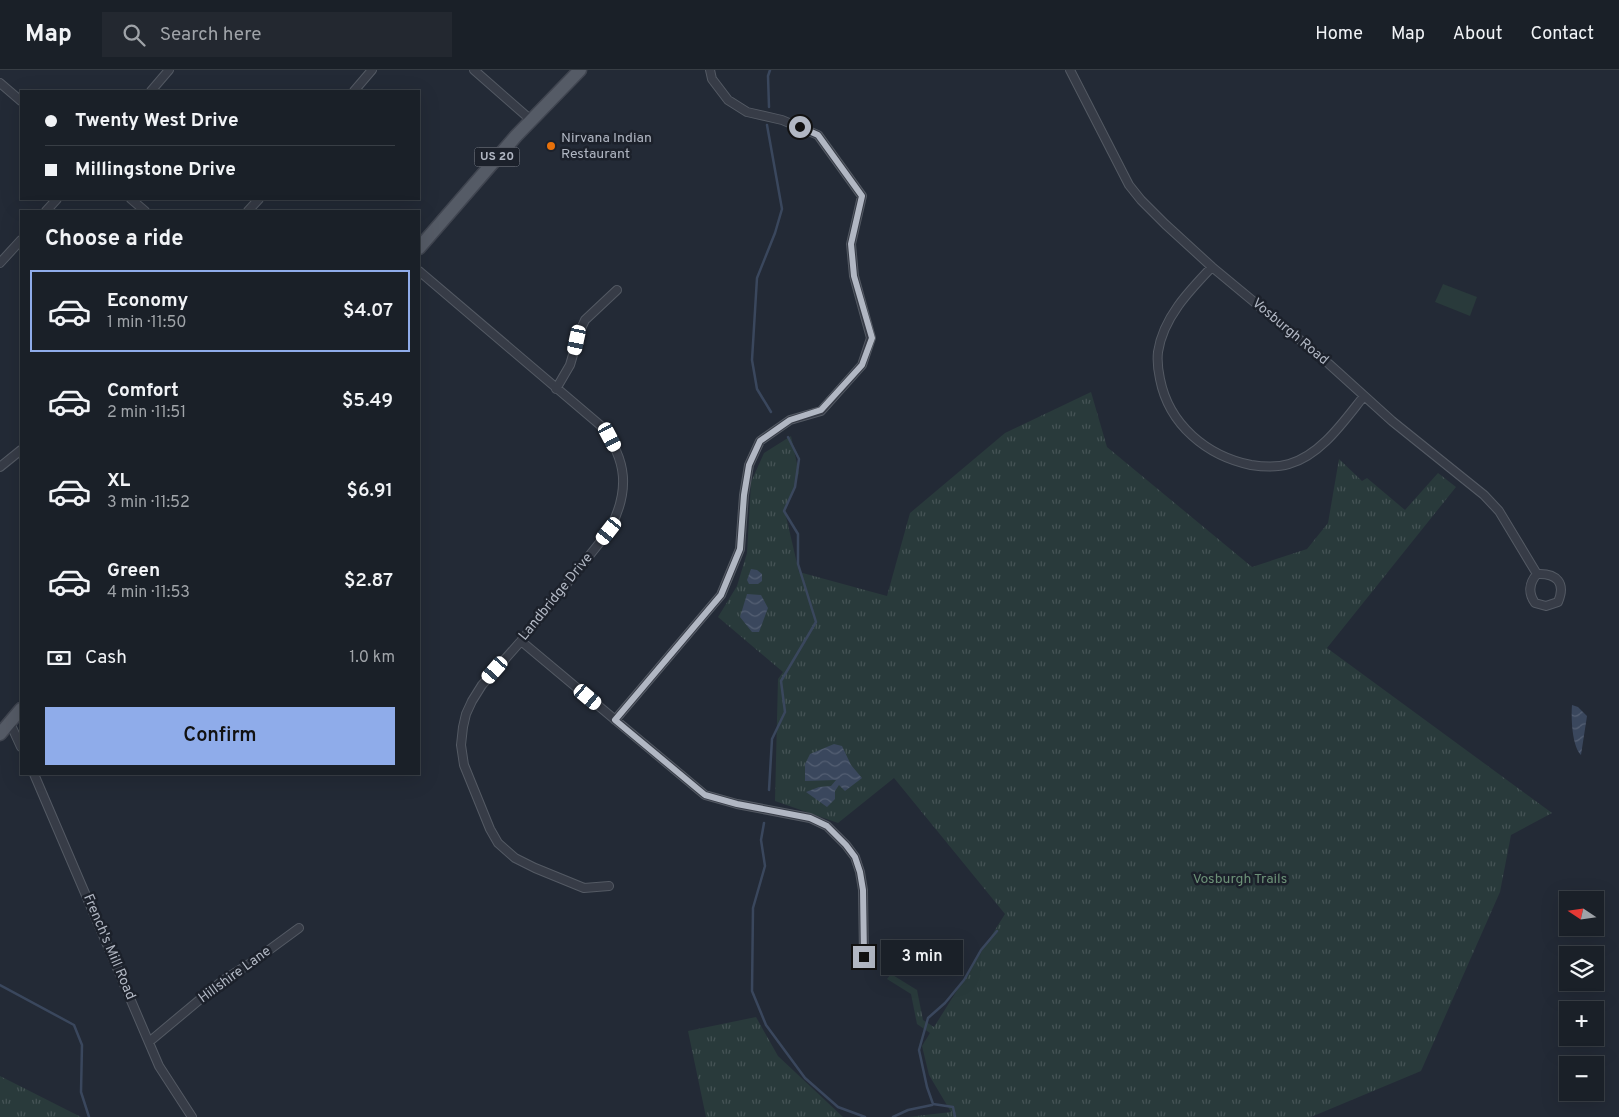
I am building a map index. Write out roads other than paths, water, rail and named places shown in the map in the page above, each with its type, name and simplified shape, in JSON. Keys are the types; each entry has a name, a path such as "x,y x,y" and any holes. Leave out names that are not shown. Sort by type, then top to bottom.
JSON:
{"main road":[{"name":"US 20","path":"420,247 531,120 580,70"},
{"path":"0,734 20,710"}],"street":[{"path":"152,90 169,70"},
{"path":"355,90 372,70"},
{"path":"474,70 531,120"},
{"path":"615,720 721,595 740,549 744,495 749,465 760,441 790,420 821,410 862,365 872,338 854,276 851,244 862,196 818,135 782,120 747,112 728,100 712,79 710,70"},
{"name":"Vosburgh Road","path":"1070,70 1129,186 1165,224 1212,267 1329,364 1392,422 1484,495 1509,526 1536,574"},
{"path":"0,83 20,100"},
{"path":"47,210 56,200"},
{"path":"132,200 144,210"},
{"path":"249,210 258,200"},
{"path":"0,263 20,241"},
{"path":"1212,267 1191,289 1173,313 1162,337 1158,353 1158,368 1163,393 1173,414 1190,434 1210,450 1236,462 1262,467 1276,467 1304,458 1326,440 1364,396"},
{"name":"Landbridge Drive","path":"420,271 600,425 610,437 618,453 625,484 615,519 609,531 521,641 482,685 469,707 463,728 461,745 464,765 498,844 515,858 584,888 609,886"},
{"path":"556,389 570,365 585,320 617,290"},
{"path":"0,467 20,451"},
{"path":"1536,574 1552,576 1559,581 1562,586 1562,592 1558,602 1546,606 1535,603 1530,588 1532,579 1536,574"},
{"path":"521,641 705,795 737,804 810,818 827,826 855,857 860,872 863,890 864,957"},
{"path":"10,723 20,745"},
{"name":"French's Mill Road","path":"34,775 159,1066 192,1117"},
{"name":"Hillshire Lane","path":"149,1042 222,981 300,928"}],"water":[{"path":"751,569 757,570 762,574 762,581 758,584 749,584 747,580"},
{"path":"747,594 761,595 768,608 759,632 752,632 740,617"},
{"path":"1572,705 1578,707 1587,716 1581,755 1574,739"},
{"path":"834,744 842,746 851,765 862,778 845,791 839,785 835,791 835,799 827,807 806,792 819,787 831,786 836,780 805,781 805,764 810,754"}],"waterway":[{"path":"769,107 768,76 770,70"},
{"path":"767,125 782,209 775,233 757,278 752,360 757,389 771,412"},
{"path":"769,790 772,739 785,712 781,681 816,622 798,564 798,534 784,511 795,487 799,459 788,437"},
{"path":"764,823 761,840 765,866 753,908 752,991 766,1025 805,1078 838,1107 865,1117"},
{"path":"955,1117 953,1107 933,1104 927,1087 919,1050 928,1018 945,1003 964,980 981,950 997,931"},
{"path":"0,985 74,1025 82,1045 81,1092 89,1117"},
{"path":"893,1117 908,1110 932,1105"}],"place":[{"name":"Nirvana Indian Restaurant","path":"551,146"}],"park label":[{"name":"Vosburgh Trails","path":"1240,879"}]}
